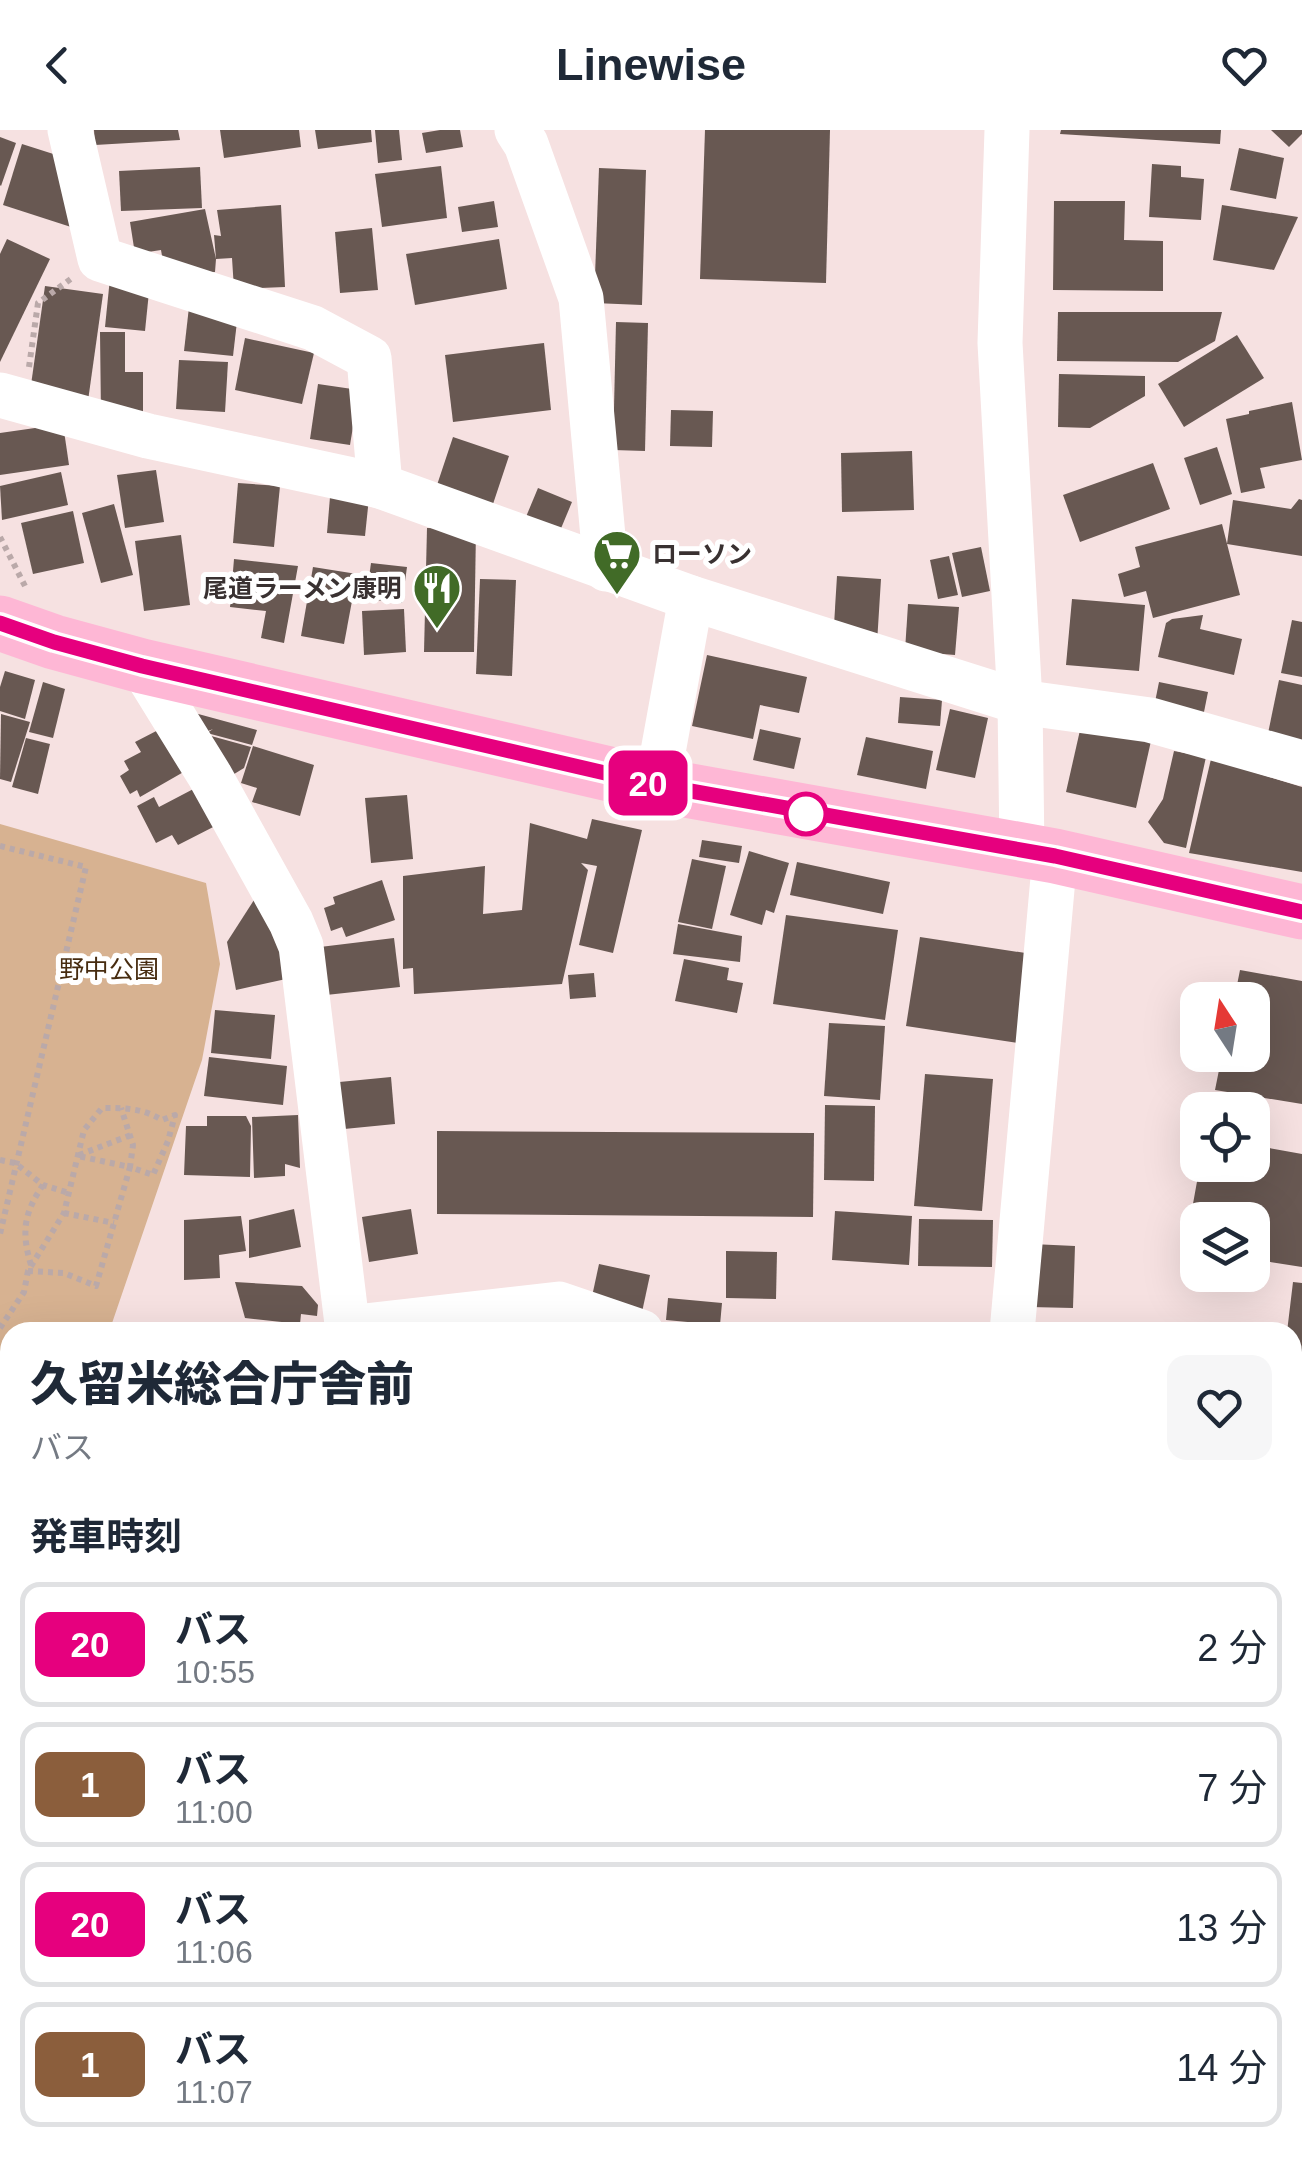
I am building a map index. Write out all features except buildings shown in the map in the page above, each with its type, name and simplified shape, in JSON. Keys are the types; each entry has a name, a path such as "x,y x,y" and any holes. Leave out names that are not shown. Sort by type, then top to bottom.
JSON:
{"highway":[{"path":"0,623 142,666 657,785 1038,854 1302,912"}],"street":[{"path":"70,130 100,258 313,328 369,358 380,486"},
{"path":"517,130 526,144 581,298 606,570"},
{"path":"1007,130 1000,343 1020,702 1038,854 1013,1322"},
{"path":"12,398 148,436 380,486 606,570 1020,702 1150,720 1302,763"},
{"path":"657,785 691,598"},
{"path":"142,666 210,776 301,946 347,1322"},
{"path":"413,1322 559,1304 611,1322"}],"path":[{"path":"12,398 38,302 100,258"},
{"path":"0,846 86,867 0,1234"},
{"path":"4,1322 24,1292 29,1269 64,1213 84,1130 102,1108 147,1111 162,1120 175,1115 154,1175 78,1156"},
{"path":"29,1269 64,1273 96,1286 133,1146 121,1108"},
{"path":"78,1156 131,1135"},
{"path":"0,1160 15,1163 42,1186 70,1192"},
{"path":"29,1269 25,1246 27,1209 42,1186"},
{"path":"64,1213 114,1223"}],"green space":[{"name":"野中公園","path":"0,824 206,883 220,964 202,1060 112,1322 0,1322"}],"bus line":[{"name":"20","path":"0,623 142,666 657,785 1055,856 1302,912"}],"place":[{"name":"ローソン","path":"617,596"},
{"name":"尾道ラーメン康明","path":"437,630"}]}
